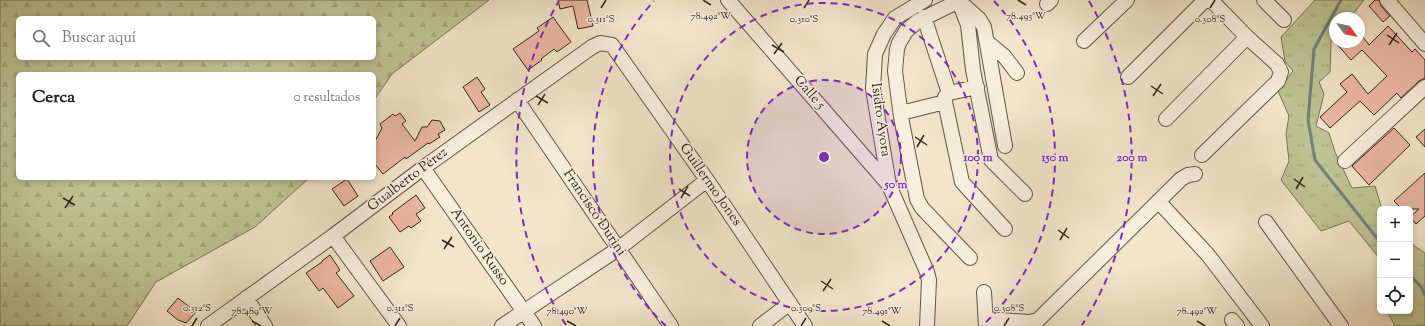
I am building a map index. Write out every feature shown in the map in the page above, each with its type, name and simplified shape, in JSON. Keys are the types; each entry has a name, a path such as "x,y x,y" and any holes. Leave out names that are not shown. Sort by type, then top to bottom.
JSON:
{"street":[{"name":"Calle 5","path":"728,0 889,185"},
{"path":"959,0 911,25 902,36 897,49 895,71 901,113 919,203 970,258"},
{"path":"959,0 982,23 987,42 1005,146"},
{"path":"959,0 968,25 973,70 991,160 1025,194"},
{"path":"1084,41 1127,0"},
{"path":"1128,77 1205,0"},
{"path":"1202,155 1278,80 1281,72 1277,64 1247,37 1211,0"},
{"path":"1264,0 1284,20"},
{"path":"1387,0 1425,44"},
{"name":"Isidro Ayora","path":"916,2 894,18 884,34 875,54 874,89 889,185 928,272 927,326"},
{"path":"924,17 947,97 962,182 1005,229"},
{"path":"1166,119 1247,37"},
{"path":"987,42 1004,56 1017,73"},
{"name":"Gualberto Pérez","path":"208,326 333,236 423,168 592,47 600,43 612,45"},
{"name":"Guillermo Jones","path":"612,45 707,180 805,326"},
{"path":"901,113 977,87"},
{"path":"1345,161 1425,87"},
{"name":"Francisco Durini","path":"517,100 671,326"},
{"name":"Antonio Russo","path":"423,168 534,326"},
{"path":"984,292 986,323 1029,322 1038,320 1181,179 1188,175 1195,174"},
{"path":"502,326 618,249 707,180"},
{"path":"1159,202 1208,255 1262,326"},
{"path":"1266,222 1341,326"},
{"path":"333,236 399,326"},
{"path":"246,298 265,326"},
{"path":"760,326 790,303"}],"green space":[{"path":"0,0 489,0 392,74 376,97 376,72 16,72 16,180 307,180 255,227 156,282 127,326 0,326"},
{"path":"1315,0 1364,0 1355,12 1329,12 1330,72 1319,82 1324,94 1316,126 1329,133 1335,152 1352,188 1375,186 1381,206 1377,206 1377,255 1349,221 1321,231 1281,180 1289,161 1286,134 1289,116 1278,91 1293,71 1285,61 1281,37"},
{"path":"1413,245 1425,253 1425,326 1395,326 1389,314 1413,314"}],"building":[{"path":"558,0 587,0 593,26 578,29 573,6 560,9"},
{"path":"1375,0 1379,0 1381,6 1390,16 1383,22 1369,6"},
{"path":"553,17 571,42 557,52 554,49 528,70 513,49 539,31 537,28"},
{"path":"1388,26 1412,52 1415,49 1425,60 1425,78 1419,81 1401,98 1397,93 1374,115 1360,101 1330,128 1320,117 1347,92 1340,84 1352,74 1368,94 1387,76 1362,50 1351,60 1340,48 1365,48 1365,40 1369,45"},
{"path":"477,77 485,89 481,92 490,105 479,112 463,87"},
{"path":"400,113 406,121 402,124 415,141 422,127 427,127 432,120 440,121 445,130 438,134 440,137 429,144 428,143 406,159 405,157 383,174 376,165 376,139 382,128 380,124 393,114 395,116"},
{"path":"1394,128 1410,145 1369,185 1352,166"},
{"path":"1425,129 1425,147 1416,137"},
{"path":"1425,173 1425,216 1416,224 1413,220 1413,214 1419,209 1413,209 1413,206 1399,206 1394,201"},
{"path":"348,180 358,196 344,206 332,189"},
{"path":"416,195 425,208 416,214 421,221 411,228 409,226 400,232 389,217 393,214 392,213"},
{"path":"390,247 404,267 383,281 370,261"},
{"path":"330,255 340,270 336,273 354,296 338,308 323,288 319,291 306,273"},
{"path":"178,298 196,312 186,323 178,320 167,311"}],"waterway":[{"path":"1341,0 1314,49 1308,120 1315,160 1377,238"},
{"path":"1413,278 1421,287 1425,295"}]}
